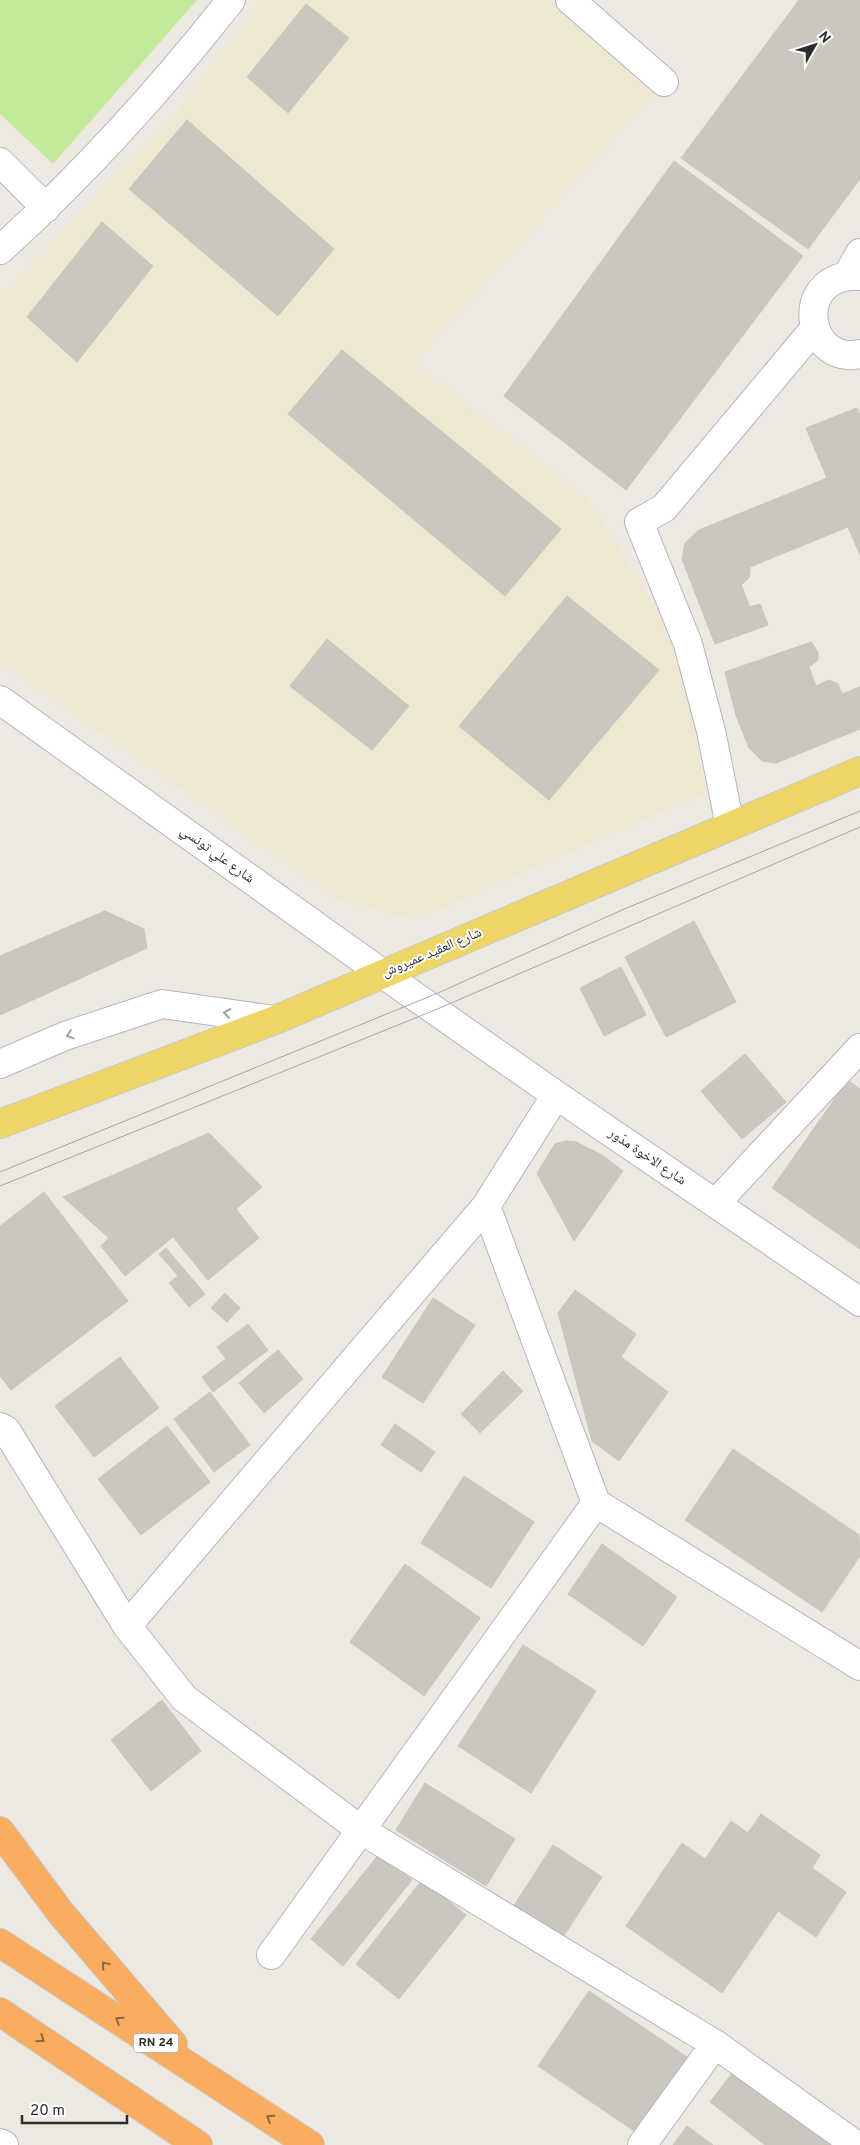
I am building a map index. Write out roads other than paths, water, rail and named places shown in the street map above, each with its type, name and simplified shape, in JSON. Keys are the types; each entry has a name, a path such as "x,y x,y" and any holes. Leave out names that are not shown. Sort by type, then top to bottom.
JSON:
{"highway":[{"path":"0,1831 60,1912 194,2068"},
{"name":"RN 24","path":"0,1943 310,2145"},
{"path":"0,2012 198,2145"}],"main road":[{"name":"شارع العقيد عميروش","path":"0,1124 275,1020 860,771"}],"street":[{"path":"0,250 46,208 176,70 232,0"},
{"path":"570,0 664,82"},
{"path":"0,162 46,208"},
{"path":"860,253 853,276 826,285 818,294 813,305 815,328 821,340 830,348 842,354 860,354"},
{"path":"730,826 711,731 688,644 639,522 664,508 815,328"},
{"name":"شارع علي تونسي","path":"0,700 435,1010"},
{"path":"0,1064 64,1036 162,1004 275,1020"},
{"name":"شارع الاخوة مدّور","path":"435,1010 556,1095 860,1302"},
{"path":"716,1203 860,1048"},
{"path":"127,1626 486,1206 556,1095"},
{"path":"486,1206 596,1503 860,1666"},
{"path":"0,1427 6,1430 127,1626 184,1698 361,1830 714,2044 856,2145"},
{"path":"272,1956 596,1503"},
{"path":"642,2145 714,2044"},
{"path":"0,2143 4,2145"}],"tram line":[{"path":"0,1172 438,993 622,910 860,811"},
{"path":"0,1186 435,1010 860,827"}]}
